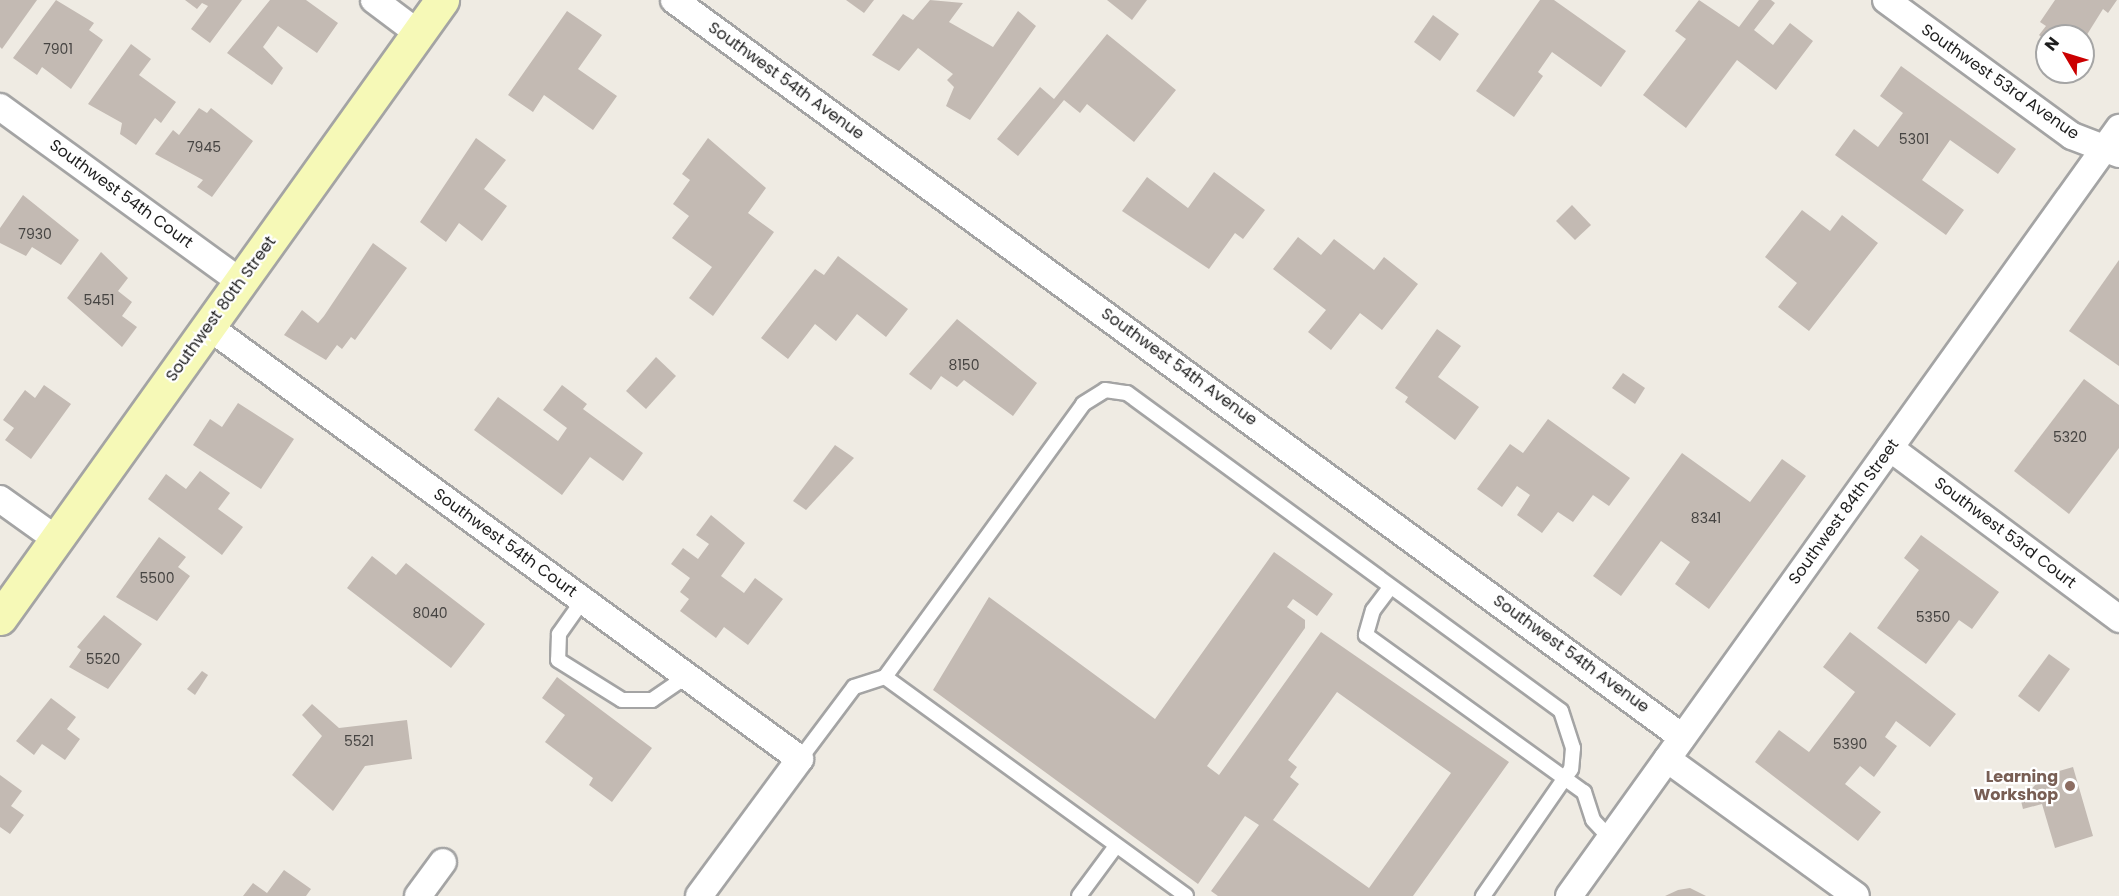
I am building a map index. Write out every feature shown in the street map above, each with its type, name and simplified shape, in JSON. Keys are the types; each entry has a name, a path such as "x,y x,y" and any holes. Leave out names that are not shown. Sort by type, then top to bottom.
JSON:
{"street":[{"path":"374,0 418,33"},
{"name":"Southwest 54th Avenue","path":"674,0 1682,736"},
{"name":"Southwest 53rd Avenue","path":"1886,0 2072,136 2111,151"},
{"name":"Southwest 80th Street","path":"0,618 439,1"},
{"name":"Southwest 54th Court","path":"0,107 241,282"},
{"name":"Southwest 84th Street","path":"1569,896 1890,448 2111,151 2119,128"},
{"name":"Southwest 54th Court","path":"209,327 800,759"},
{"name":"Southwest 53rd Court","path":"1890,448 2119,619"},
{"path":"0,499 56,539"},
{"path":"699,896 800,759"},
{"path":"1667,759 1856,896"},
{"path":"418,896 443,862"}],"lane":[{"path":"800,759 854,687 885,677 1083,404 1105,390 1138,400 1389,589 1555,705 1573,748 1567,778 1483,896"},
{"path":"1389,589 1373,610 1366,635 1530,756 1567,778 1584,792 1593,820 1610,838"},
{"path":"583,600 559,634 558,660 622,700 652,700 687,676"},
{"path":"885,677 1186,896"},
{"path":"1079,896 1116,846"}],"building":[{"path":"0,0 37,0 2,49 0,47"},
{"path":"56,0 94,23 89,30 103,40 71,89 42,67 37,75 13,58"},
{"path":"185,0 242,0 210,43 191,29 208,6 202,3 197,9"},
{"path":"270,0 306,0 338,23 317,53 278,26 263,47 283,68 272,85 227,53"},
{"path":"846,0 874,0 864,13"},
{"path":"930,0 963,3 949,22 993,47 1018,11 1036,26 970,120 946,106 954,87 947,80 953,74 918,48 899,71 872,55 903,14 913,20"},
{"path":"1107,0 1147,0 1132,20"},
{"path":"1540,0 1554,0 1626,51 1601,87 1552,52 1538,72 1543,76 1514,117 1476,91"},
{"path":"1699,0 1739,27 1759,0 1771,0 1775,3 1754,30 1773,45 1790,23 1813,41 1776,90 1737,60 1686,128 1643,95 1686,39 1675,31"},
{"path":"2055,0 2117,0 2108,13 2103,9 2094,24 2043,24 2040,22"},
{"path":"567,11 602,35 578,69 617,96 593,130 544,95 533,112 508,95"},
{"path":"1433,15 1459,34 1440,61 1414,42"},
{"path":"1107,34 1176,90 1134,142 1087,104 1080,113 1064,100 1018,156 997,139 1040,87 1054,99"},
{"path":"131,44 151,59 139,75 176,102 161,123 155,118 136,145 120,134 122,123 88,104"},
{"path":"1901,66 2016,149 1998,174 1950,140 1922,180 1964,210 1946,235 1835,155 1854,129 1878,147 1903,113 1880,96"},
{"path":"199,108 207,113 211,108 253,141 212,197 197,187 203,180 155,154 173,130 179,135"},
{"path":"476,138 506,160 484,189 507,206 482,241 459,223 446,242 420,222"},
{"path":"708,138 766,188 748,213 774,232 713,316 689,298 712,267 672,238 689,216 673,204 690,180 682,174"},
{"path":"1214,172 1265,210 1243,239 1235,233 1209,269 1122,211 1147,177 1188,208"},
{"path":"23,195 79,240 61,265 32,247 26,256 0,243 0,228"},
{"path":"1572,205 1591,225 1575,240 1556,221"},
{"path":"1802,210 1830,231 1842,215 1878,243 1809,331 1778,307 1797,283 1765,257"},
{"path":"1298,237 1321,255 1334,239 1374,270 1384,257 1418,284 1382,330 1360,313 1331,350 1308,332 1326,310 1273,269"},
{"path":"373,243 407,268 355,340 351,337 342,349 337,345 326,360 284,335 302,310 318,323"},
{"path":"101,252 128,278 118,291 132,302 122,316 137,327 122,347 67,298"},
{"path":"838,256 908,309 886,337 857,314 836,341 815,324 788,359 761,338 815,269 824,275"},
{"path":"2119,260 2119,366 2069,331"},
{"path":"957,319 1037,383 1013,416 964,380 957,387 941,376 931,390 909,374"},
{"path":"1437,329 1461,346 1438,377 1479,407 1455,440 1405,402 1408,397 1395,388"},
{"path":"656,357 676,376 646,409 626,391"},
{"path":"1623,373 1645,388 1635,404 1612,388"},
{"path":"2084,379 2119,405 2119,448 2069,514 2014,471"},
{"path":"44,385 71,404 31,459 5,440 14,428 3,420 25,390 35,398"},
{"path":"562,385 587,404 583,409 643,453 623,481 590,457 562,495 474,430 498,397 558,441 567,428 543,410"},
{"path":"238,403 294,439 261,489 193,445 210,419 222,427"},
{"path":"1548,419 1630,478 1609,506 1593,495 1573,522 1558,512 1542,533 1517,515 1530,495 1517,486 1502,507 1477,489 1510,444 1523,453"},
{"path":"835,445 854,458 806,510 793,501"},
{"path":"1682,453 1750,502 1782,459 1806,476 1709,609 1675,584 1690,562 1661,541 1621,596 1593,576"},
{"path":"200,471 230,493 218,509 243,527 222,555 148,499 166,474 186,489"},
{"path":"711,515 745,543 721,576 744,593 755,578 783,599 748,645 724,627 716,638 680,611 689,599 680,592 690,578 671,564 683,548 698,559 709,544 696,535"},
{"path":"1921,535 1999,592 1972,629 1959,620 1926,664 1877,628 1919,570 1904,558"},
{"path":"159,537 186,557 178,567 190,576 157,621 116,597"},
{"path":"1274,552 1333,594 1317,616 1293,599 1287,607 1305,620 1305,628 1207,766 1219,775 1321,632 1509,762 1413,896 1218,896 1211,891 1259,825 1245,816 1198,884 933,690 989,597 1155,719","holes":["1337,692 1451,773 1369,888 1273,820 1299,784 1290,777 1297,767 1288,760"]},
{"path":"372,556 396,575 406,563 485,624 451,668 347,588"},
{"path":"104,615 142,644 108,689 69,667 81,650 77,647"},
{"path":"1850,632 1956,714 1930,747 1896,721 1885,737 1897,746 1874,777 1860,766 1845,784 1881,812 1858,841 1755,762 1779,730 1809,752 1855,692 1823,667"},
{"path":"2049,654 2070,669 2039,712 2018,696"},
{"path":"202,671 208,675 195,695 187,689"},
{"path":"557,677 652,748 612,802 589,785 593,778 545,742 565,715 542,698"},
{"path":"51,698 76,717 67,729 80,739 65,760 42,744 34,755 16,741"},
{"path":"312,704 339,728 407,720 412,759 365,766 333,811 292,775 322,736 302,715"},
{"path":"2073,767 2093,836 2055,848 2042,804 2023,809 2021,801 2036,784 2035,778"},
{"path":"0,775 22,791 11,806 24,815 10,834 0,827"},
{"path":"284,870 311,889 306,896 243,896 253,883 267,893"},
{"path":"1690,888 1706,896 1665,896 1678,890"}],"place":[{"name":"Learning Workshop","path":"2070,786"}]}
